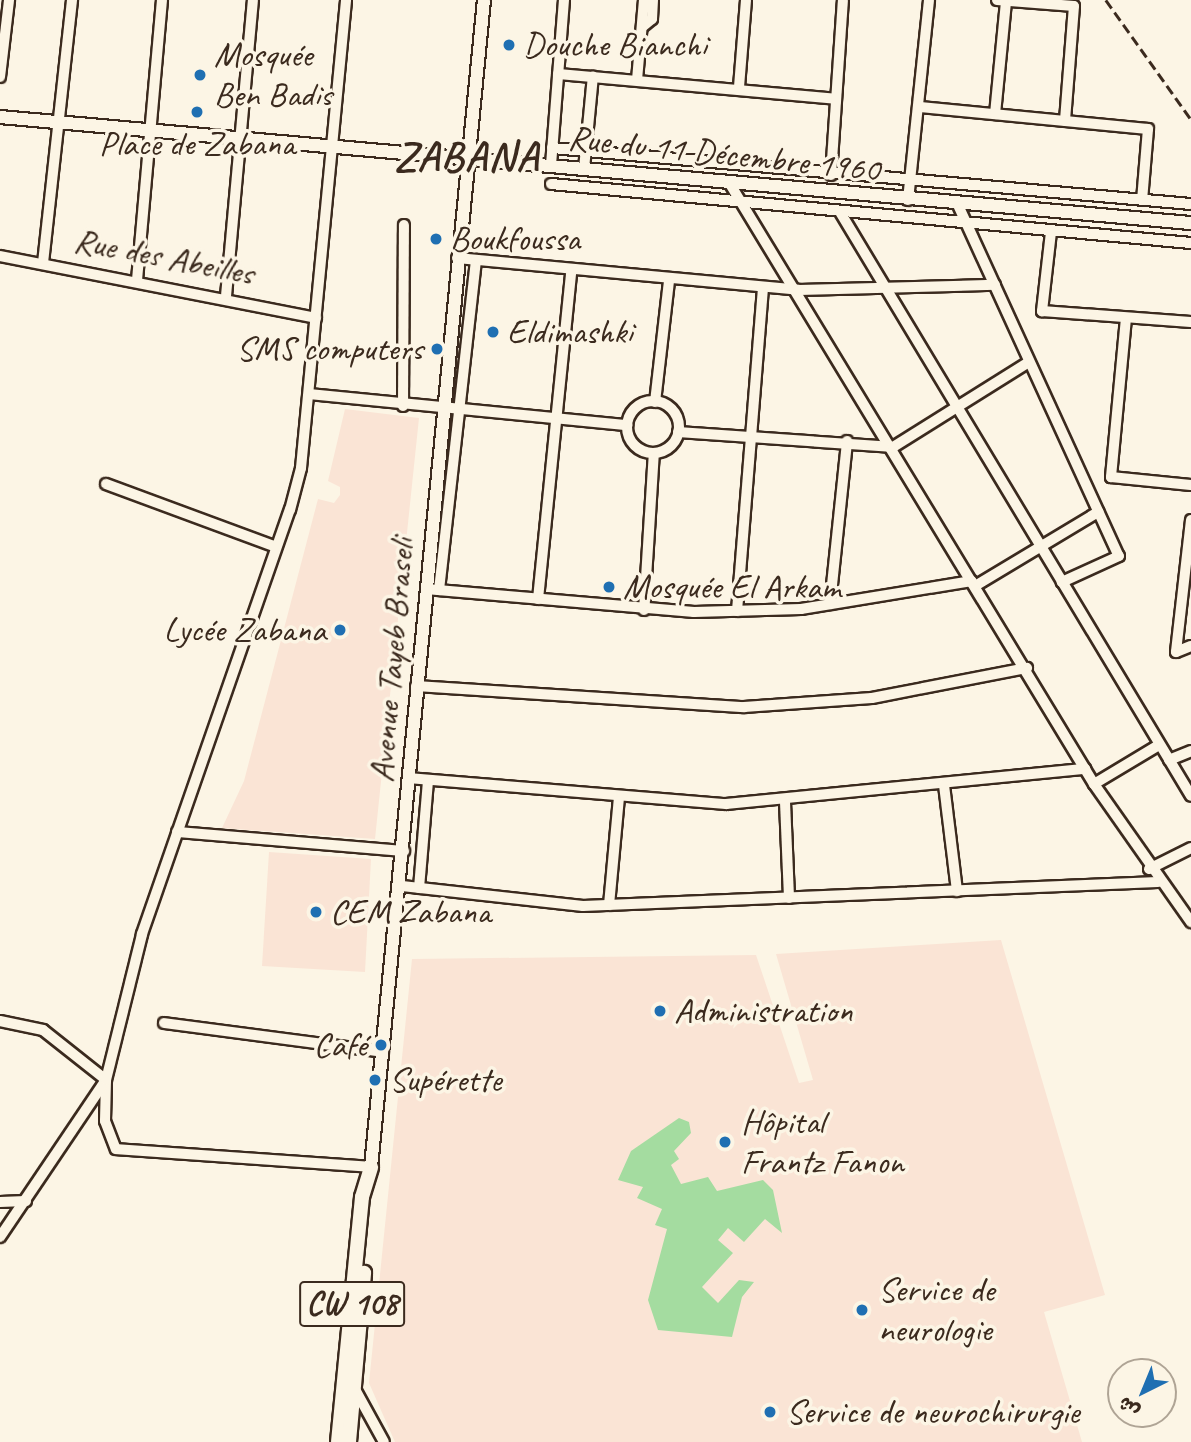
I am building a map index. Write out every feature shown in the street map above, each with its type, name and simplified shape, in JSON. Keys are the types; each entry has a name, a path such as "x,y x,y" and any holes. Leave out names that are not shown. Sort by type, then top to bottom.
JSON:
{"highway":[{"name":"CW 108","path":"349,1442 351,1383 371,1167"},
{"name":"CW 108","path":"338,1442 351,1383"}],"main road":[{"name":"CW 108","path":"469,159 484,0"},
{"name":"Rue du 11 Décembre 1960","path":"0,117 242,136 958,205 1191,223"},
{"name":"Avenue Tayeb Braseli","path":"371,1167 401,886 416,686 433,590 443,409 469,159"}],"street":[{"path":"0,77 9,0"},
{"path":"43,263 72,0"},
{"path":"137,280 153,128 162,0"},
{"path":"226,296 253,0"},
{"path":"345,0 335,145 301,468 142,934 106,1080 105,1121 109,1142 127,1151 371,1167"},
{"path":"551,165 564,0"},
{"path":"638,80 645,0"},
{"path":"642,27 652,19 653,0"},
{"path":"739,87 746,0"},
{"path":"831,175 843,0"},
{"path":"908,200 920,107 929,0"},
{"path":"995,114 1002,1 1074,6 1065,121"},
{"path":"558,74 739,87 836,99"},
{"path":"584,169 593,76"},
{"path":"920,107 1148,129 1142,200"},
{"path":"552,148 831,175 1191,204"},
{"path":"551,184 747,205 1191,243"},
{"path":"730,184 747,205 799,290 1085,769 1157,882 1191,922"},
{"path":"958,205 1119,556 1062,582"},
{"path":"841,212 882,289 1191,796"},
{"path":"403,406 404,225"},
{"path":"1051,232 1042,311 1191,323"},
{"name":"Rue des Abeilles","path":"0,256 226,296 316,318"},
{"path":"457,258 571,272 799,290 995,285"},
{"path":"476,261 462,410 433,590 644,610 737,611 830,604 973,584 1098,512"},
{"path":"538,599 553,418 571,272"},
{"path":"655,402 669,281"},
{"path":"737,611 763,288"},
{"path":"1126,318 1111,477 1191,485"},
{"path":"678,432 847,440 893,447 958,410 1029,362"},
{"path":"309,394 403,406 627,425"},
{"path":"655,402 673,412 678,432 670,447 654,453 631,442 627,425 633,410 655,402"},
{"path":"830,604 847,440"},
{"path":"644,610 654,453"},
{"path":"106,484 276,547"},
{"path":"1191,520 1176,652 1191,646"},
{"path":"416,686 672,706 783,706 912,692 1027,668"},
{"path":"1094,783 1159,745"},
{"path":"1169,760 1191,751"},
{"path":"408,778 620,797 785,802 1085,769"},
{"path":"419,888 428,780"},
{"path":"944,785 957,891"},
{"path":"609,905 620,797"},
{"path":"785,802 789,898"},
{"path":"177,832 404,851"},
{"path":"1149,869 1191,848"},
{"path":"401,886 609,905 1157,882"},
{"path":"0,1020 43,1031 106,1080"},
{"path":"164,1023 383,1052"},
{"path":"0,1237 106,1080"},
{"path":"87,1108 105,1121"},
{"path":"0,1202 26,1201"},
{"path":"351,1383 384,1442"}],"shaded area":[{"name":"Lycée Zabana","path":"345,409 419,418 375,839 222,828 244,781 318,499 334,503 340,495 340,487 328,481"},
{"name":"CEM Zabana","path":"269,852 371,859 365,972 262,966"},
{"name":"Hôpital Frantz Fanon","path":"1001,940 1105,1295 1044,1312 1082,1442 395,1442 369,1383 412,959 756,955 799,1083 813,1080 776,954"}],"green space":[{"path":"679,1118 689,1122 691,1133 674,1151 679,1159 671,1165 681,1184 708,1177 717,1191 763,1180 773,1190 782,1233 765,1219 744,1242 728,1228 718,1240 733,1253 702,1287 718,1303 739,1280 754,1282 742,1297 732,1337 658,1330 648,1300 667,1229 655,1225 662,1209 637,1198 643,1187 618,1180 631,1151"}],"railway":[{"path":"1106,0 1191,119"}],"place":[{"name":"Douche Bianchi","path":"509,45"},
{"name":"Mosquée Ben Badis","path":"200,75"},
{"name":"Place de Zabana","path":"197,112"},
{"name":"Boukfoussa","path":"436,239"},
{"name":"Eldimashki","path":"493,332"},
{"name":"SMS computers","path":"437,349"},
{"name":"Mosquée El Arkam","path":"609,587"},
{"name":"Lycée Zabana","path":"340,630"},
{"name":"CEM Zabana","path":"316,912"},
{"name":"Administration","path":"660,1011"},
{"name":"Café","path":"381,1045"},
{"name":"Supérette","path":"375,1080"},
{"name":"Hôpital Frantz Fanon","path":"725,1142"},
{"name":"Service de neurologie","path":"862,1310"},
{"name":"Service de neurochirurgie","path":"770,1412"}],"district":[{"name":"ZABANA","path":"467,157"}]}
